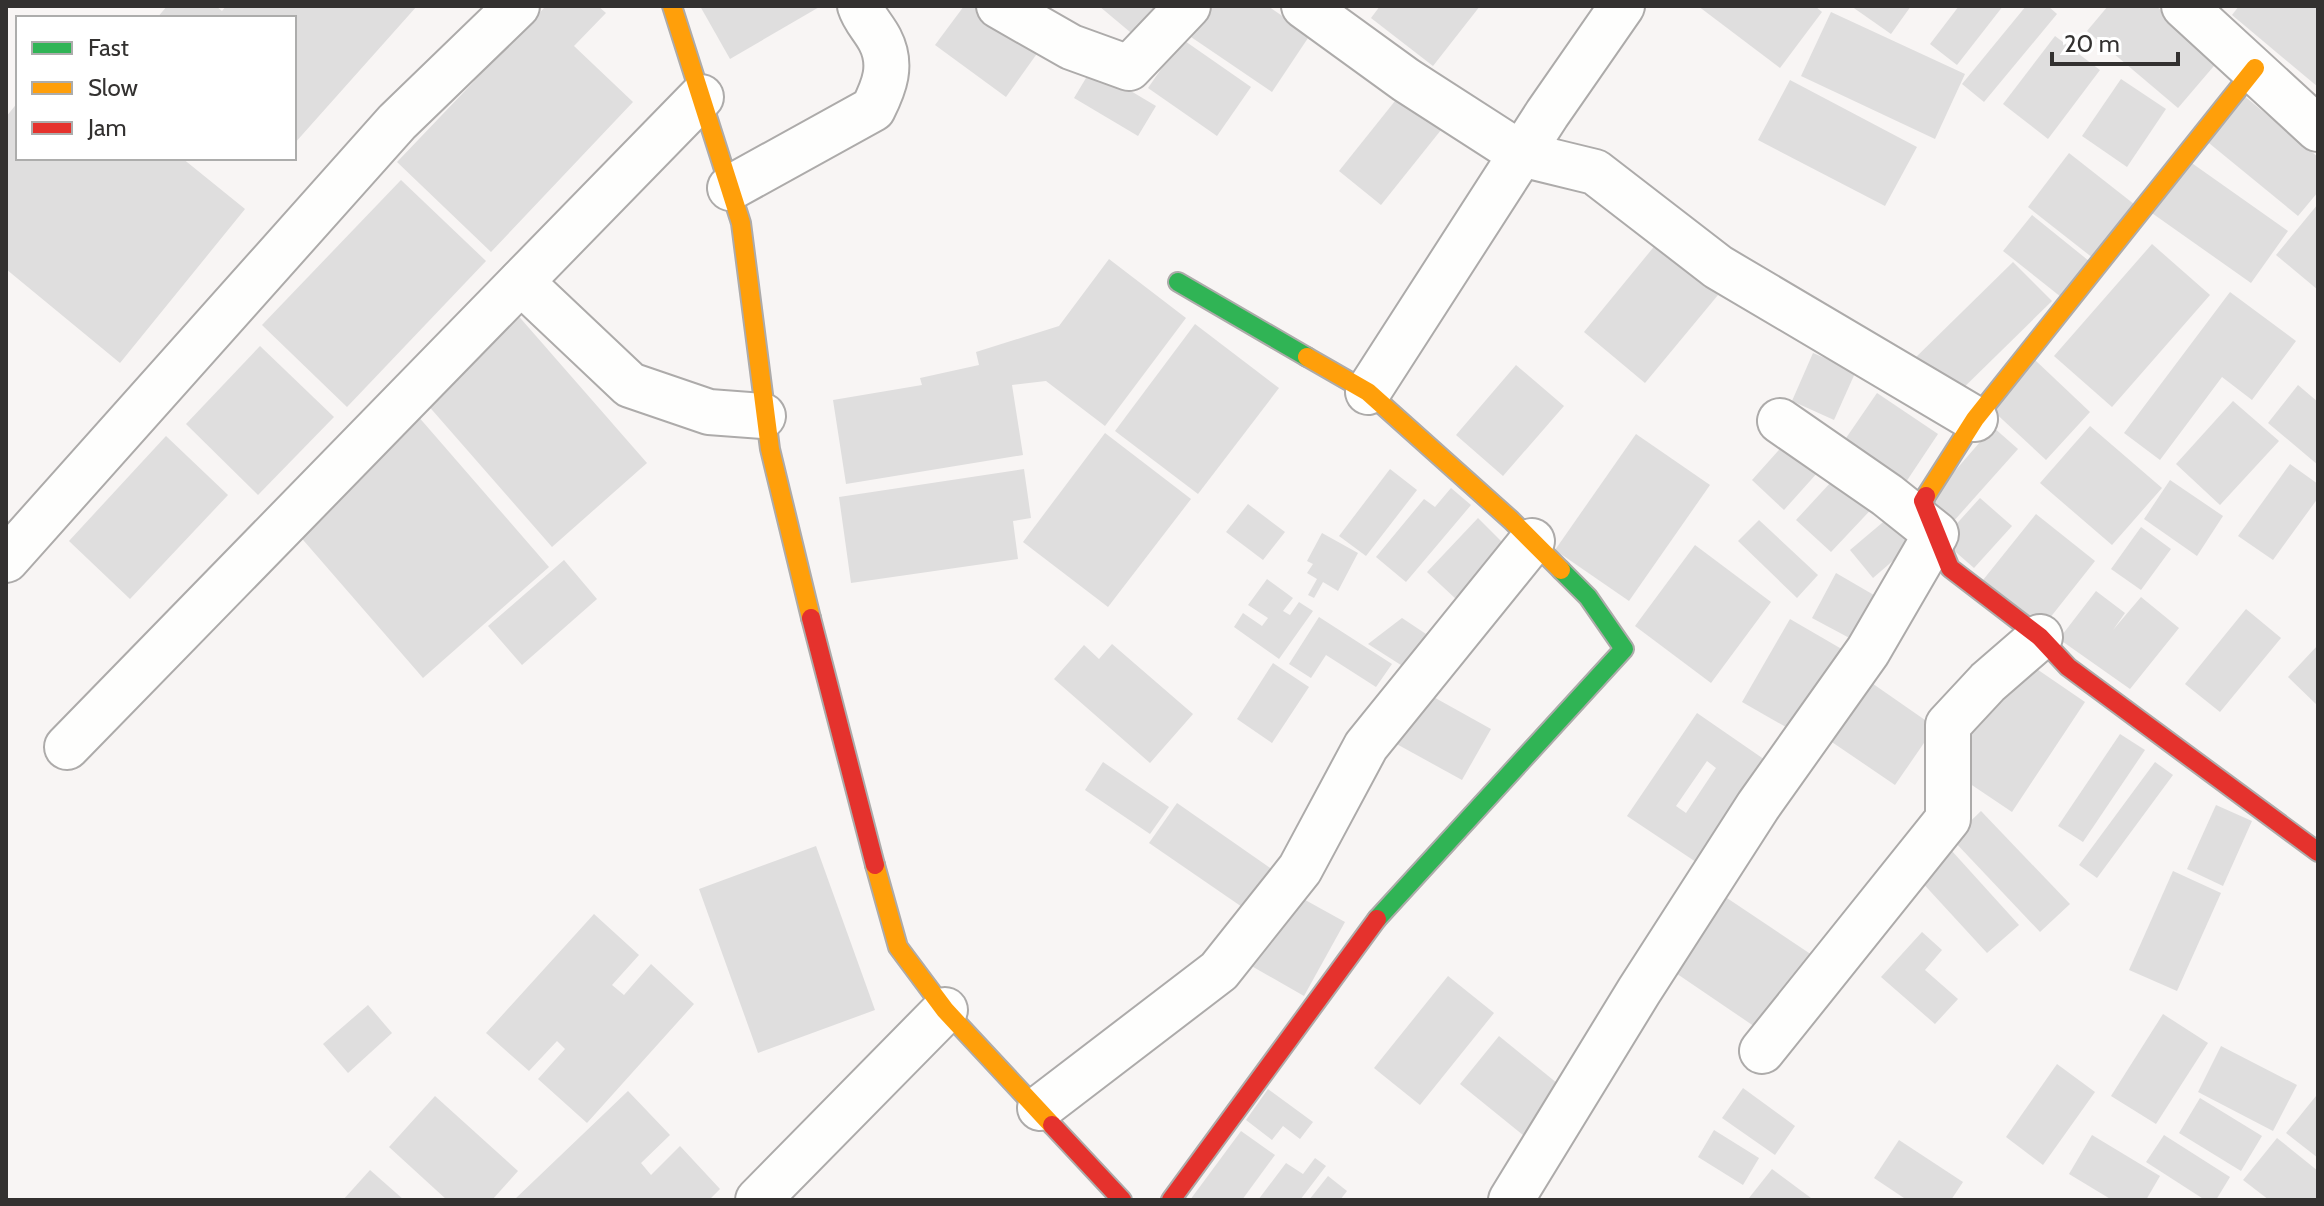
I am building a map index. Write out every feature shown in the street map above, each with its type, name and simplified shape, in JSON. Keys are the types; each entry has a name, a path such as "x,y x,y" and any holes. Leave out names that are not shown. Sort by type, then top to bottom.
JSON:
{"street":[{"path":"6,560 397,122 517,6"},
{"path":"672,6 741,223 763,416 844,753 898,947 945,1010 1040,1108 1120,1199"},
{"path":"730,188 873,109 885,86 887,61 881,41 860,6"},
{"path":"999,6 1071,47 1129,68 1188,6"},
{"path":"1304,6 1406,80 1521,154 1595,172 1718,267 1975,419"},
{"path":"1368,392 1521,154 1622,6"},
{"path":"2184,6 2318,129"},
{"path":"2255,68 1975,419 1923,501 1950,568 2040,637 2068,667 2318,852"},
{"path":"67,747 701,97"},
{"path":"521,282 630,385 709,412 763,416"},
{"path":"1171,1200 1385,908 1507,780 1624,649 1588,597 1532,541 1368,392 1178,282"},
{"path":"1780,421 1887,495 1936,534"},
{"path":"1511,1200 1639,991 1758,806 1868,651 1936,534"},
{"path":"1040,1108 1219,971 1300,869 1366,746 1532,541"},
{"path":"1762,1051 1948,819 1948,725 1988,682 2040,637"},
{"path":"758,1200 945,1010"}],"building":[{"path":"167,6 216,6 222,11 226,6 417,6 296,142 296,16 159,16"},
{"path":"546,6 598,6 606,13 574,46 633,102 491,252 397,162"},
{"path":"700,6 821,6 730,59"},
{"path":"964,6 982,6 1041,48 1006,97 935,45"},
{"path":"1099,6 1172,6 1142,42"},
{"path":"1212,6 1268,6 1310,35 1272,92 1191,37"},
{"path":"1380,6 1480,6 1433,66 1371,18"},
{"path":"1698,6 1815,6 1822,12 1780,68"},
{"path":"1851,6 1911,6 1891,34"},
{"path":"1959,6 2003,6 1957,65 1930,44"},
{"path":"2026,6 2048,6 2057,14 1984,102 1962,84"},
{"path":"2108,6 2156,6 2219,60 2178,108 2087,31"},
{"path":"2239,6 2318,6 2318,87 2232,15"},
{"path":"1831,12 1965,74 1935,139 1801,76"},
{"path":"2055,36 2100,70 2048,139 2003,104"},
{"path":"1182,39 1251,87 1217,136 1148,88"},
{"path":"1092,68 1156,106 1138,136 1074,98"},
{"path":"2121,79 2166,109 2127,167 2082,136"},
{"path":"1790,80 1917,147 1885,206 1758,140"},
{"path":"2242,94 2318,157 2318,192 2298,216 2204,139"},
{"path":"1399,96 1441,130 1381,205 1339,171"},
{"path":"16,104 16,160 184,160 245,209 120,363 6,269 6,117"},
{"path":"2069,153 2139,208 2098,262 2028,207"},
{"path":"2186,159 2288,231 2251,283 2149,211"},
{"path":"401,180 486,261 347,407 262,325"},
{"path":"2318,204 2318,290 2276,255"},
{"path":"2032,215 2089,261 2061,297 2003,251"},
{"path":"1657,243 1718,295 1645,383 1584,332"},
{"path":"2152,244 2210,295 2112,407 2054,356"},
{"path":"1109,259 1186,318 1105,426 1046,381 1012,385 1023,455 846,484 833,400 922,385 920,378 979,365 976,352 1059,326"},
{"path":"2013,262 2052,301 1949,402 1911,362"},
{"path":"2230,292 2296,341 2252,400 2222,377 2160,460 2124,433"},
{"path":"515,312 647,463 552,547 419,395"},
{"path":"1195,324 1279,388 1198,494 1115,431"},
{"path":"260,346 334,417 258,495 186,424"},
{"path":"1813,353 1856,371 1834,420 1792,401"},
{"path":"2035,360 2090,412 2046,460 1990,408"},
{"path":"1516,365 1564,406 1503,476 1456,435"},
{"path":"2298,385 2318,402 2318,465 2268,423"},
{"path":"1877,393 1938,434 1906,482 1844,441"},
{"path":"2233,401 2279,441 2220,505 2176,464"},
{"path":"417,415 549,567 423,678 291,526"},
{"path":"2090,426 2162,488 2112,545 2040,483"},
{"path":"1993,427 2018,449 1952,523 1928,502"},
{"path":"1105,433 1191,499 1108,607 1023,542"},
{"path":"1794,433 1827,462 1784,510 1752,480"},
{"path":"1636,434 1710,485 1629,601 1555,550"},
{"path":"166,436 228,495 130,599 69,541"},
{"path":"2290,464 2318,484 2318,498 2273,560 2238,536"},
{"path":"1844,468 1879,501 1831,552 1796,520"},
{"path":"1024,469 1031,518 1013,521 1018,559 851,583 839,497"},
{"path":"1390,469 1417,490 1366,556 1339,536"},
{"path":"2170,480 2223,516 2197,556 2144,519"},
{"path":"1451,488 1471,505 1406,582 1376,557 1424,499 1435,507"},
{"path":"1980,498 2012,526 1974,568 1942,540"},
{"path":"1248,504 1285,532 1263,560 1226,532"},
{"path":"1895,512 1918,539 1873,578 1850,550"},
{"path":"2036,514 2095,561 2038,633 1979,585"},
{"path":"1478,518 1507,547 1457,600 1427,572"},
{"path":"1759,520 1818,575 1797,598 1738,541"},
{"path":"2141,527 2171,549 2141,590 2111,569"},
{"path":"1322,533 1358,553 1338,591 1323,582 1314,598 1308,595 1317,579 1307,573 1313,564 1307,561"},
{"path":"1695,545 1771,602 1711,683 1635,626"},
{"path":"564,560 597,599 522,665 488,626"},
{"path":"1836,573 1879,598 1855,641 1812,618"},
{"path":"1267,579 1293,598 1283,611 1290,615 1299,602 1313,611 1279,659 1234,627 1243,613 1262,626 1268,618 1248,605"},
{"path":"2096,591 2125,613 2113,630 2141,597 2179,628 2130,689 2059,639"},
{"path":"2246,609 2281,638 2220,712 2185,684"},
{"path":"1319,617 1392,664 1376,687 1326,655 1311,678 1289,664"},
{"path":"1402,618 1426,634 1404,667 1368,644"},
{"path":"1790,619 1852,655 1805,738 1742,702"},
{"path":"1112,644 1193,714 1150,763 1054,679 1084,645 1099,659"},
{"path":"2318,645 2318,706 2288,677"},
{"path":"2022,659 2085,702 2012,812 1948,769"},
{"path":"1273,663 1309,687 1272,743 1237,719"},
{"path":"1866,679 1935,727 1895,785 1826,738"},
{"path":"1421,690 1491,729 1462,780 1393,742"},
{"path":"1697,713 1768,762 1699,864 1627,816","holes":["1707,761 1716,768 1686,813 1676,806"]},
{"path":"2120,734 2145,750 2083,842 2058,826"},
{"path":"1103,762 1169,807 1150,834 1085,790"},
{"path":"2155,762 2173,775 2097,878 2079,865"},
{"path":"1177,803 1273,870 1245,909 1149,843"},
{"path":"2216,805 2252,821 2223,886 2187,869"},
{"path":"1981,811 2070,904 2040,932 1952,839"},
{"path":"816,846 875,1010 758,1053 699,889"},
{"path":"1951,850 2019,925 1987,953 1919,879"},
{"path":"2173,871 2221,893 2177,991 2129,970"},
{"path":"1715,890 1818,959 1767,1035 1664,965"},
{"path":"1289,891 1345,922 1304,996 1248,964"},
{"path":"594,914 639,955 612,985 624,995 651,964 694,1004 587,1123 538,1079 565,1049 557,1041 529,1071 486,1033"},
{"path":"1922,932 1942,950 1925,970 1958,999 1935,1024 1881,977"},
{"path":"1448,976 1494,1013 1420,1105 1374,1068"},
{"path":"368,1005 392,1033 348,1073 323,1044"},
{"path":"2163,1014 2208,1043 2156,1124 2111,1096"},
{"path":"1499,1036 1568,1092 1529,1140 1460,1084"},
{"path":"2221,1046 2297,1085 2273,1131 2198,1092"},
{"path":"2057,1064 2095,1092 2043,1165 2006,1137"},
{"path":"1743,1088 1795,1126 1775,1155 1722,1118"},
{"path":"1268,1089 1313,1122 1300,1139 1283,1126 1272,1140 1246,1120"},
{"path":"628,1091 670,1135 641,1163 651,1175 680,1146 720,1189 709,1200 514,1200"},
{"path":"435,1096 518,1171 492,1200 447,1200 389,1147"},
{"path":"2318,1097 2318,1158 2286,1133"},
{"path":"2200,1098 2262,1136 2241,1171 2179,1133"},
{"path":"1714,1130 1759,1158 1743,1185 1698,1157"},
{"path":"1241,1131 1275,1155 1242,1200 1190,1200"},
{"path":"2092,1135 2160,1176 2146,1200 2112,1200 2069,1174"},
{"path":"2164,1135 2230,1177 2216,1200 2205,1200 2146,1162"},
{"path":"2277,1138 2318,1171 2318,1200 2269,1200 2243,1180"},
{"path":"1899,1140 1963,1182 1951,1200 1907,1200 1874,1178"},
{"path":"1315,1158 1326,1166 1300,1200 1258,1200 1286,1163 1303,1174"},
{"path":"1772,1169 1811,1198 1749,1198"},
{"path":"370,1170 404,1200 343,1200"},
{"path":"1328,1176 1347,1191 1340,1200 1309,1200"}],"traffic: fast":[{"path":"1178,282 1307,357"},
{"path":"1377,919 1624,649 1588,597 1561,570"}],"traffic: slow":[{"path":"672,6 741,223 770,449 811,618"},
{"path":"1926,496 1975,419 2255,68"},
{"path":"1307,357 1368,392 1511,520 1561,570"},
{"path":"875,865 898,947 945,1010 1052,1125"}],"traffic: jam":[{"path":"1926,496 1923,501 1950,568 2040,637 2068,667 2318,852"},
{"path":"811,618 875,865"},
{"path":"1171,1200 1377,919"},
{"path":"1052,1125 1122,1200"}]}
